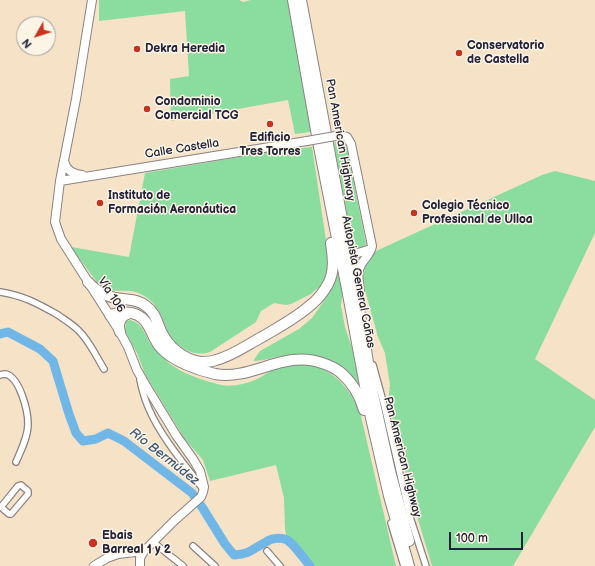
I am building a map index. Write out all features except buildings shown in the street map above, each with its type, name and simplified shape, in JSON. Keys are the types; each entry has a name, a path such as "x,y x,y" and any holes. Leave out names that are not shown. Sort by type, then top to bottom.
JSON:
{"highway":[{"name":"Autopista General Cañas","path":"293,0 319,148 371,418 389,496 408,566"},
{"name":"Pan American Highway","path":"301,0 363,331 373,394 390,470 416,566"},
{"path":"88,282 102,294 136,301 145,305 154,314 164,336 172,348 182,355 200,362 215,361 231,354 286,323 306,309 324,291 329,282 333,268 319,148"},
{"path":"109,314 113,306 124,299"},
{"path":"109,314 130,312 139,315 149,327 158,345 166,352 176,359 204,371 220,374 236,374 277,362 301,359 319,362 333,367 340,372 352,385 361,400 379,482 391,523 408,566"},
{"path":"120,332 119,325 121,318 130,312"}],"main road":[{"name":"Vía 106","path":"92,0 77,92 60,181 55,222 56,227 64,244 120,332 145,384 176,435 196,464 202,478 204,490 201,497 195,501 144,551"},
{"name":"Calle Castella","path":"60,181 341,135 347,137 351,144 372,242 372,249"},
{"path":"64,161 66,168 73,174 94,175"},
{"path":"344,228 350,248 353,252 358,253 372,249"},
{"path":"363,331 358,274 361,264 372,249"},
{"path":"94,566 107,558 118,554 144,551"},
{"path":"140,566 140,558 144,551"}],"street":[{"path":"0,292 13,294 36,302 70,323 79,330 85,338 104,369"},
{"path":"363,331 384,405 410,517 426,566"},
{"path":"0,374 7,374 14,380 20,389 28,424 26,437 16,462"},
{"path":"21,485 28,491 28,494 11,514 8,514 0,507 18,486 21,485"},
{"path":"391,523 404,566"},
{"path":"153,542 183,566"},
{"path":"193,546 215,566"},
{"path":"267,551 280,566"}],"green space":[{"path":"99,0 239,0 243,2 251,0 288,0 311,132 295,134 288,100 171,121 170,79 189,76 185,11 99,21"},
{"path":"339,140 344,140 346,143 366,244 361,249 356,249 353,246 334,144"},
{"path":"312,147 329,260 324,280 311,294 291,304 286,305 274,303 261,311 256,322 210,352 193,353 182,348 170,335 155,305 146,297 135,292 102,289 71,247 129,257 145,173 269,152"},
{"path":"555,171 595,181 595,233 535,359 595,400 595,427 513,566 432,566 417,516 388,402 390,385 385,353 378,337 363,283 366,266 376,251 542,175"},
{"path":"337,273 343,288 341,306 345,327 354,354 363,393 346,370 319,356 297,354 253,361 260,351 299,329 312,318 328,295"},
{"path":"130,320 141,327 151,345 175,368 201,379 221,385 230,386 244,384 260,378 278,367 294,364 310,365 320,368 337,378 350,393 360,412 396,566 310,566 287,540 285,529 284,498 276,465 210,481 203,460 184,438 145,374 137,353 125,331 126,322"}],"waterway":[{"name":"Río Bermúdez","path":"0,334 8,332 40,349 53,361 76,433 83,441 96,439 108,433 124,441 192,493 225,544 234,555 248,552 276,538 282,538 293,545 310,566"}],"place":[{"name":"Dekra Heredia","path":"137,49"},
{"name":"Conservatorio de Castella","path":"459,53"},
{"name":"Condominio Comercial TCG","path":"147,109"},
{"name":"Edificio Tres Torres","path":"270,124"},
{"name":"Instituto de Formación Aeronáutica","path":"100,203"},
{"name":"Colegio Técnico Profesional de Ulloa","path":"414,213"},
{"name":"Ebais Barreal 1 y 2","path":"93,543"}]}
